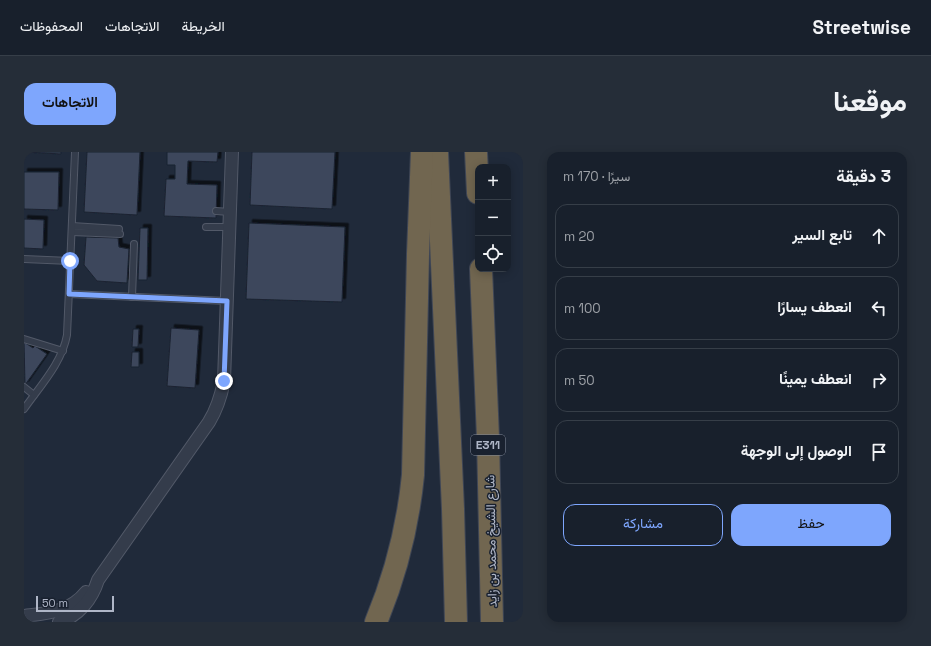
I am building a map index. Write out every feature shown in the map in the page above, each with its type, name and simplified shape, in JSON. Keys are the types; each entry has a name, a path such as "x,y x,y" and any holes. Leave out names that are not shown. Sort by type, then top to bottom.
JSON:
{"highway":[{"path":"376,622 398,562 411,497 413,475 422,152"},
{"path":"437,152 453,509 456,622"},
{"path":"476,152 477,164"},
{"name":"شارع الشيخ محمد بن زايد","path":"481,272 488,438 492,622"}],"street":[{"path":"24,616 54,612 68,608 79,600 98,580 209,422 216,409 221,396 224,381 232,152"},
{"path":"59,622 73,616 79,611 92,594 98,580"}],"lane":[{"path":"24,409 63,351 67,335 75,152"},
{"path":"216,211 230,212"},
{"path":"206,227 229,227"},
{"path":"72,229 119,231"},
{"path":"132,297 134,244"},
{"path":"24,259 70,261"},
{"path":"69,294 227,301"},
{"path":"24,339 63,351"},
{"path":"24,388 34,395"}],"building":[{"path":"24,152 61,152 61,154"},
{"path":"87,152 140,152 137,215 84,212"},
{"path":"167,152 218,152 217,162 188,161 187,184 217,185 216,218 164,216 166,179 175,179 175,165 167,165"},
{"path":"252,152 335,152 332,209 250,205"},
{"path":"24,172 59,172 58,210 24,209"},
{"path":"24,219 44,220 43,249 24,248"},
{"path":"249,223 345,227 342,302 246,299"},
{"path":"140,228 148,228 147,280 138,280"},
{"path":"86,237 118,238 119,247 129,249 127,283 97,281 84,265"},
{"path":"171,328 199,330 195,388 167,386"},
{"path":"133,329 139,329 138,347 132,347"},
{"path":"24,342 33,348 35,346 47,354 25,385"},
{"path":"132,352 139,352 139,367 131,367"}],"route":[{"path":"70,261 69,294 227,301 224,381"}]}
